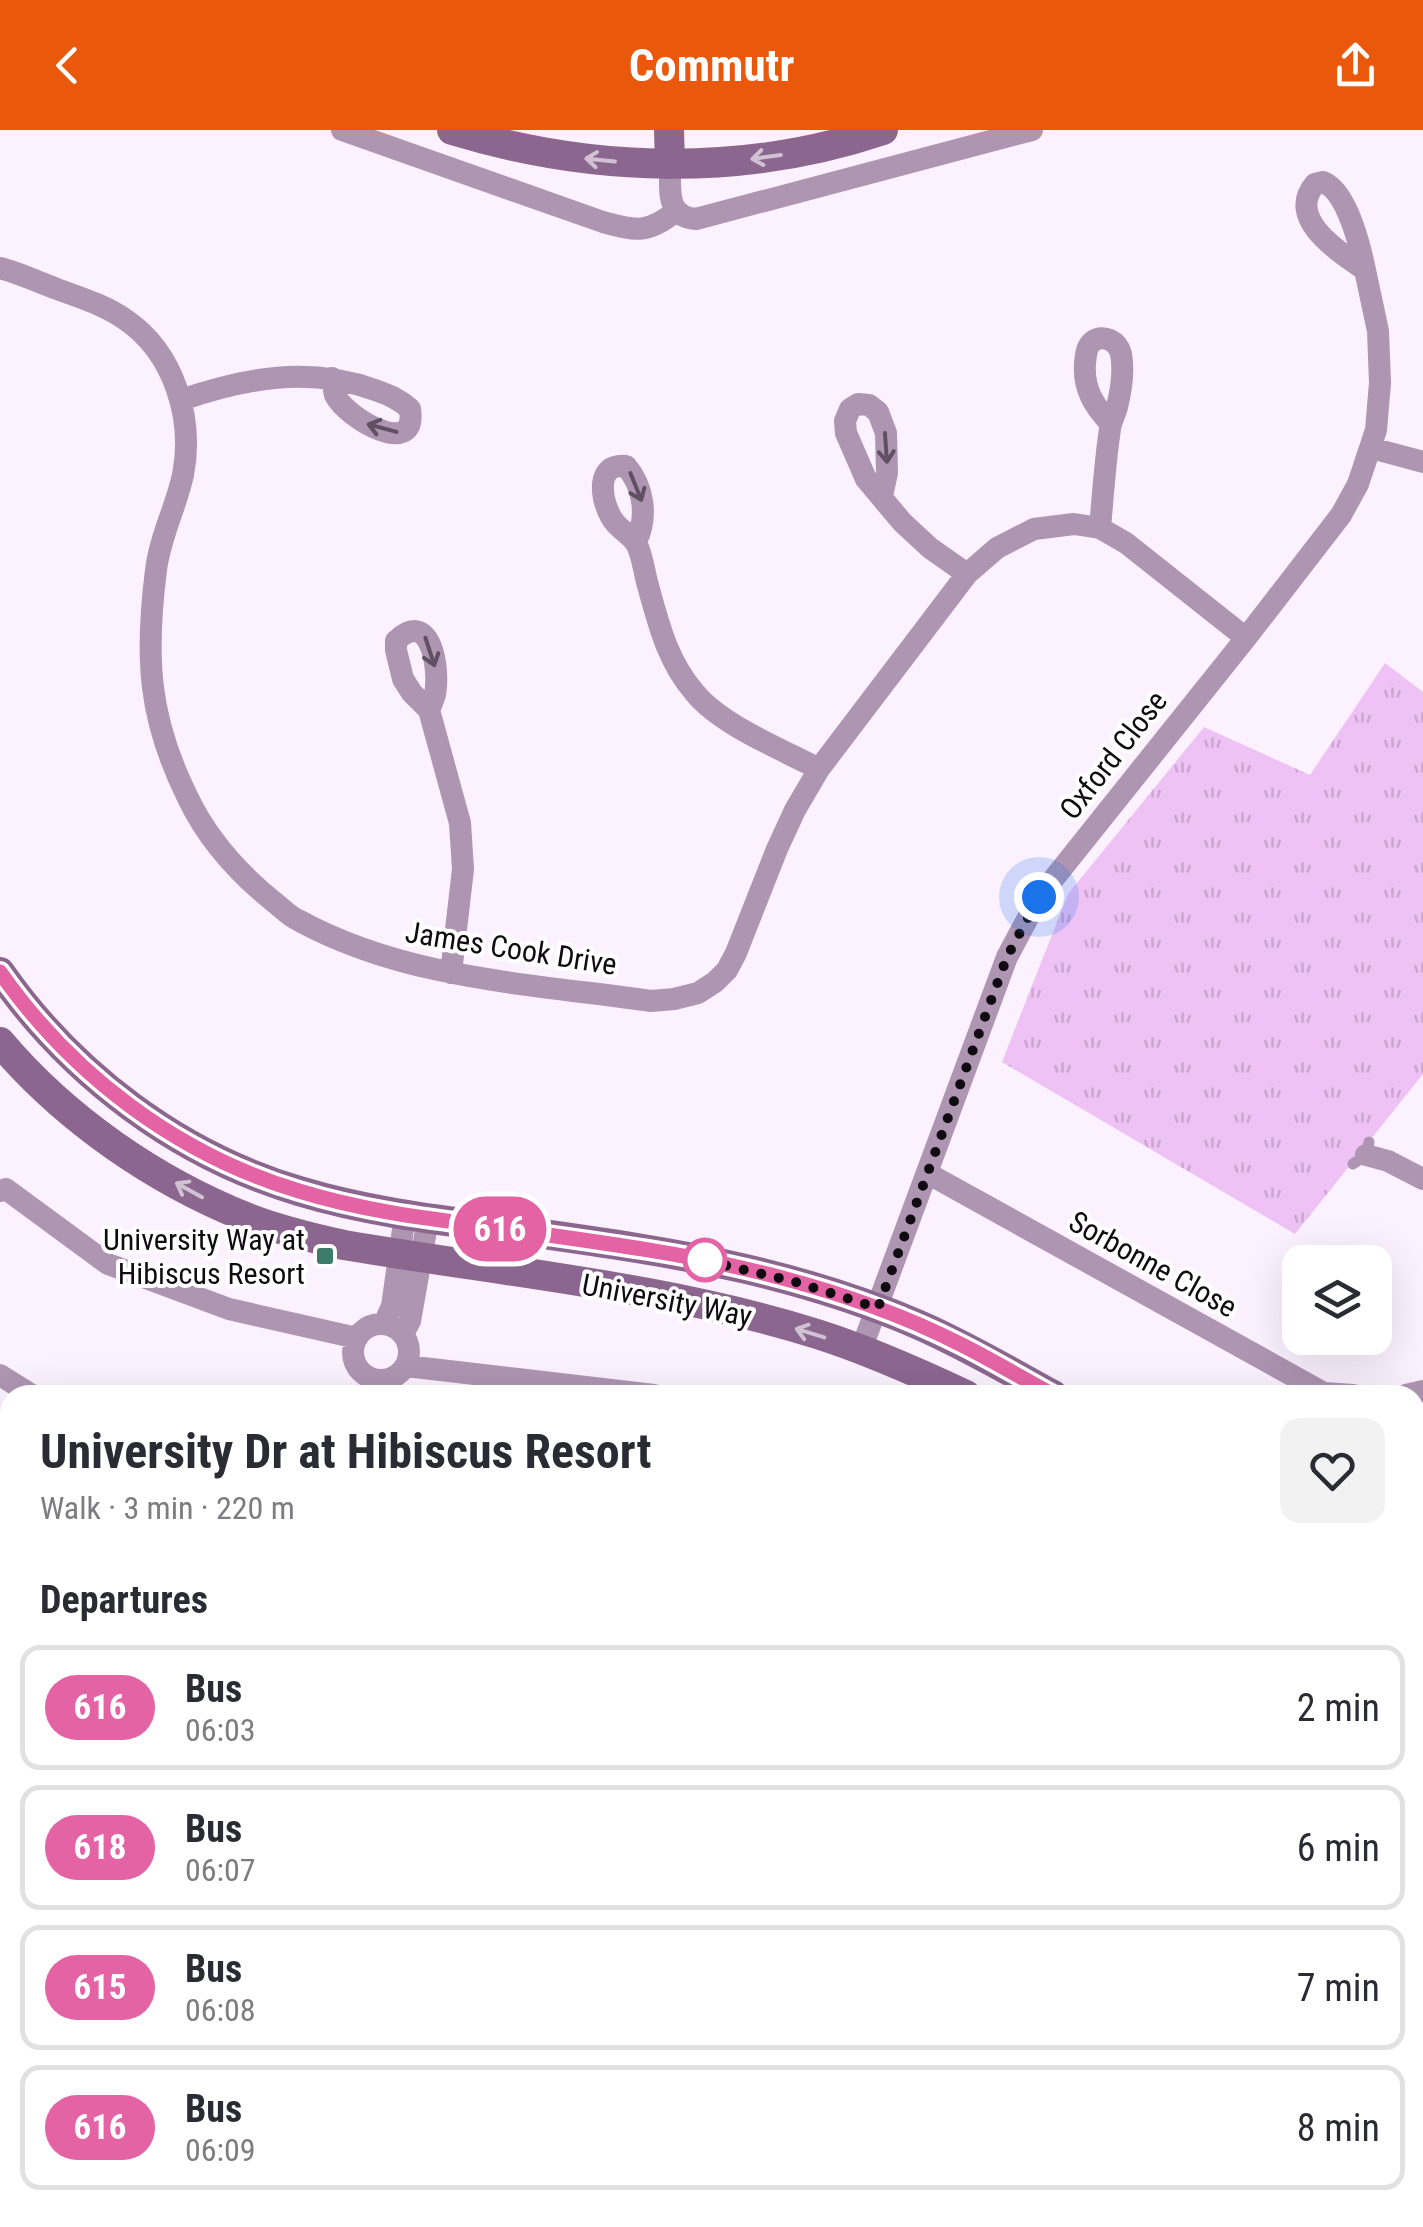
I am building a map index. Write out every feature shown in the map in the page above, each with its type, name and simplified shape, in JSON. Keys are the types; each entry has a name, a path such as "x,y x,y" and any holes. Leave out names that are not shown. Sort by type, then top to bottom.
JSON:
{"main road":[{"path":"452,130 531,152 670,164 766,158 832,146 884,130"},
{"path":"670,130 670,164"},
{"name":"University Way","path":"0,972 36,1020 113,1094 218,1160 294,1190 352,1205 698,1259 792,1281 878,1308 960,1344 1035,1385"},
{"name":"University Way","path":"0,1042 41,1085 115,1146 202,1198 250,1219 298,1234 410,1256 674,1298 804,1330 943,1385"}],"street":[{"path":"342,130 602,222 646,228 660,224 676,211"},
{"path":"670,164 671,199 676,211 698,219 1032,130"},
{"name":"James Cook Drive","path":"0,268 102,306 123,318 155,345 181,400 185,433 183,473 156,565 150,635 152,694 170,762 200,824 242,876 295,919 374,954 452,973 651,1000 698,993 715,982 736,953 777,849 818,769 967,574 997,548 1034,530 1074,524 1100,528"},
{"name":"Oxford Close","path":"861,1350 1007,957 1039,897 1246,638 1341,515 1358,484 1371,448 1378,408 1380,351 1365,270"},
{"path":"181,400 230,384 283,376 332,378"},
{"path":"1110,424 1100,528 1126,543 1246,638"},
{"path":"1371,448 1423,462"},
{"path":"882,496 930,548 967,574"},
{"path":"636,542 662,636 675,668 697,696 722,718 818,769"},
{"path":"429,710 463,848 452,973"},
{"path":"1363,1153 1423,1179"},
{"name":"Sorbonne Close","path":"927,1173 1310,1385"},
{"path":"0,1191 6,1189 108,1264 229,1309 357,1338"},
{"path":"394,1329 410,1322 410,1256 416,1217"},
{"path":"368,1385 354,1360 353,1349 357,1338 374,1324 394,1329 409,1344 410,1354 406,1366 392,1378 374,1385"},
{"path":"406,1366 568,1385"}],"green space":[{"path":"1385,663 1423,692 1423,1074 1295,1234 1002,1062 1068,894 1204,727 1310,775"}],"bus line":[{"name":"616","path":"0,972 36,1020 113,1094 180,1139 257,1177 352,1205 649,1250 792,1281 919,1325 1035,1385"}],"place":[{"name":"University Way at Hibiscus Resort","path":"325,1256"}],"route":[{"path":"705,1260 698,1259 792,1281 878,1308 1007,957 1039,897"}]}
